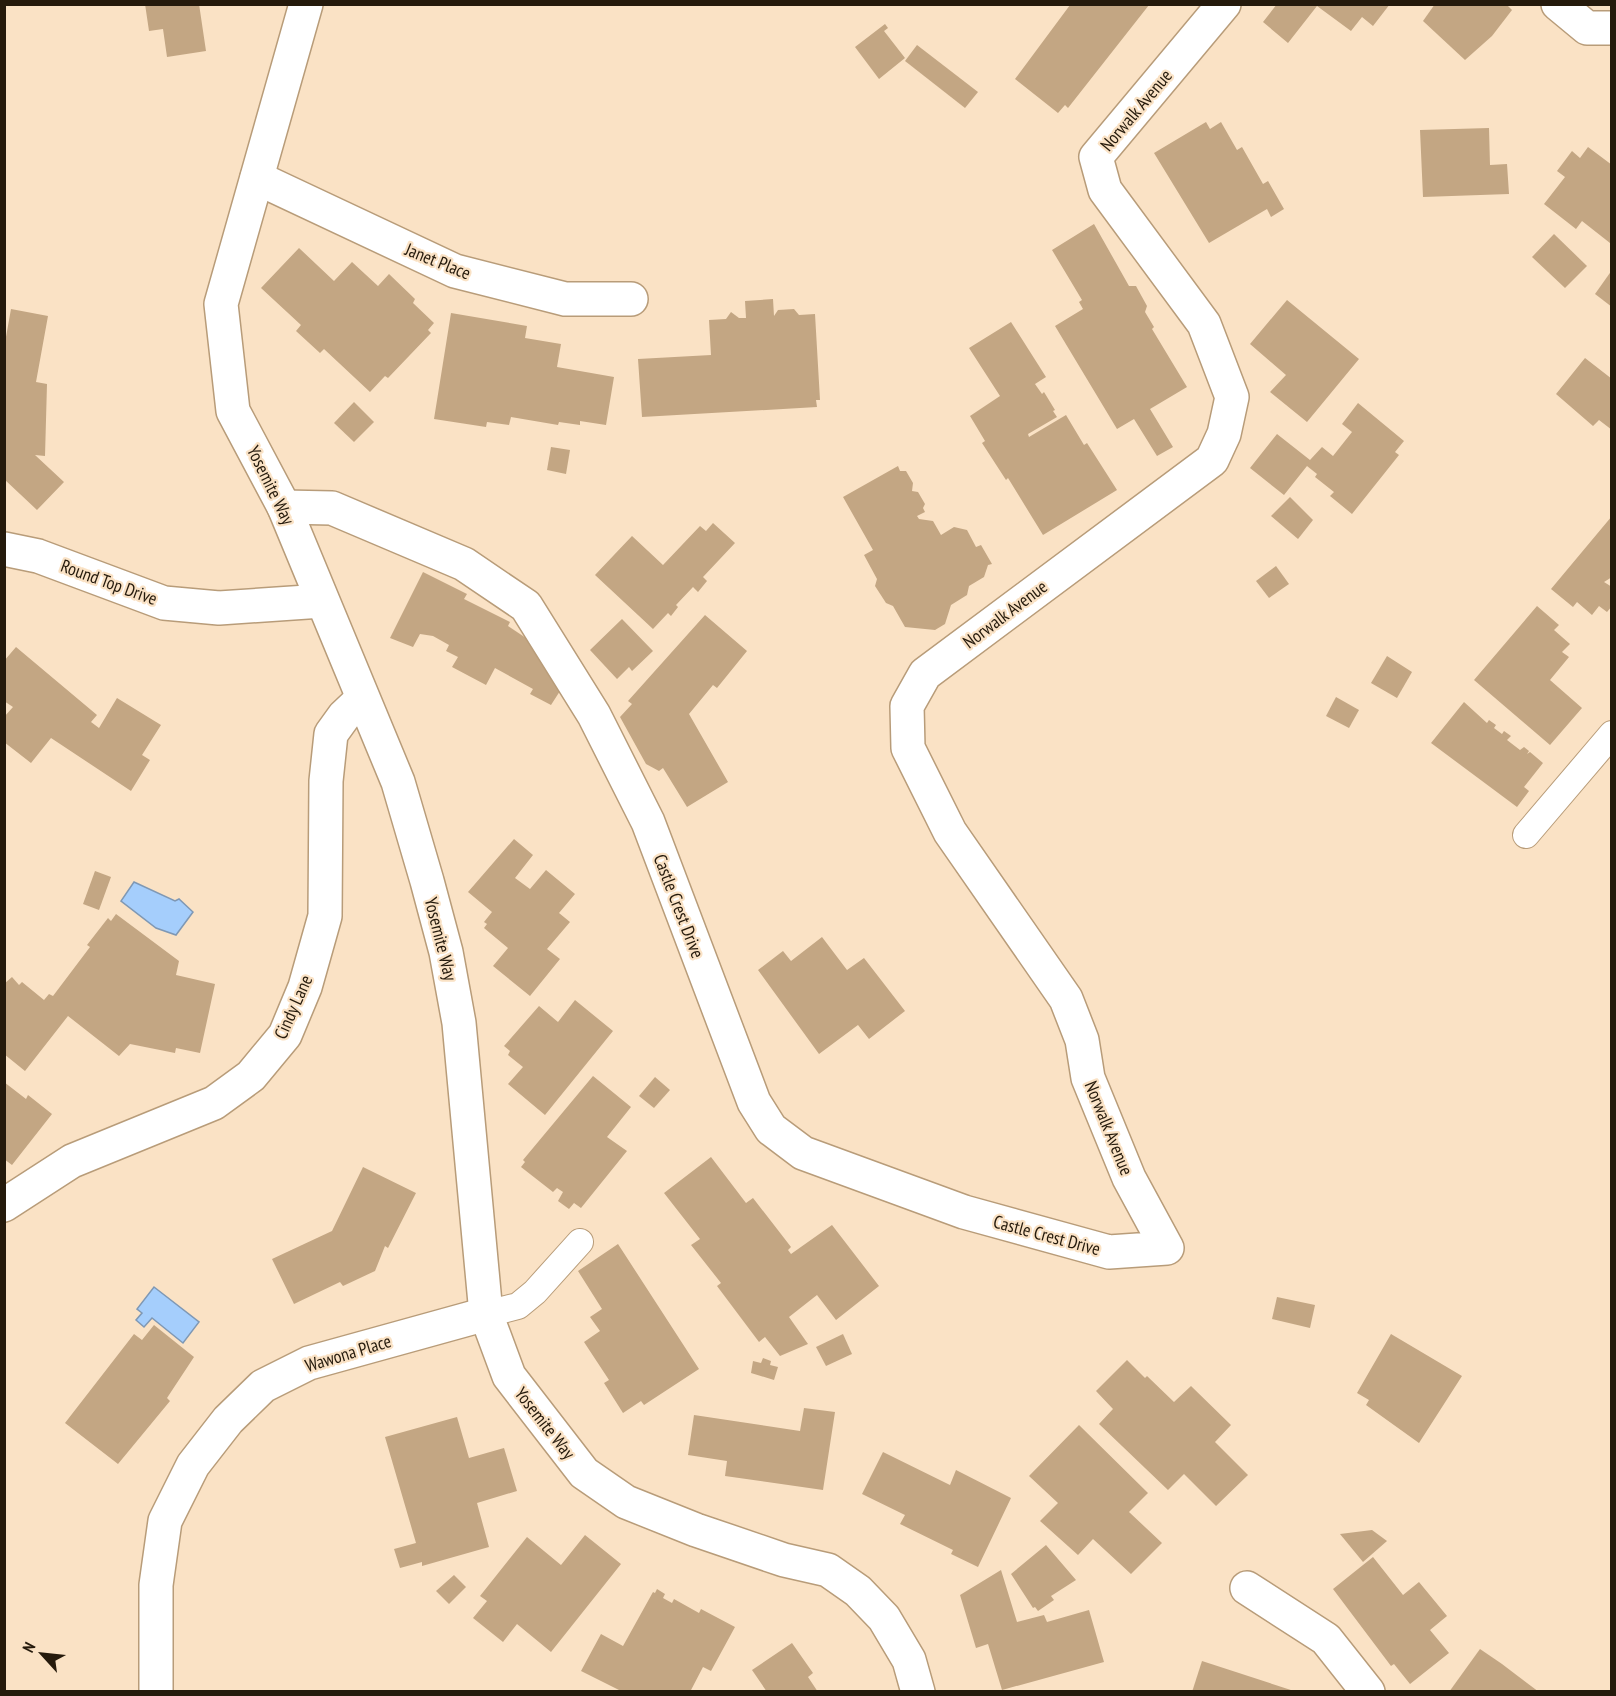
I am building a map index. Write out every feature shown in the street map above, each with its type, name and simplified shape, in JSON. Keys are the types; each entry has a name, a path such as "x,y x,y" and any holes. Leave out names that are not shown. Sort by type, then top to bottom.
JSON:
{"street":[{"name":"Yosemite Way","path":"306,4 221,303 233,411 284,507 398,782 446,952 459,1023 486,1314 509,1376 584,1473 627,1502 696,1530 784,1560 828,1570 858,1591 884,1618 909,1660 918,1692"},
{"name":"Norwalk Avenue","path":"1109,1252 1167,1248 1129,1178 1092,1088 1082,1040 1066,999 950,832 908,748 907,706 925,674 1212,460 1224,434 1232,397 1204,324 1105,190 1096,157 1224,4"},
{"path":"1558,4 1587,28 1611,28"},
{"name":"Janet Place","path":"257,178 455,271 565,299 631,299"},
{"name":"Castle Crest Drive","path":"284,507 332,508 464,564 526,606 594,715 648,822 754,1102 771,1129 803,1153 964,1212 1109,1252"},
{"name":"Round Top Drive","path":"4,549 38,556 164,603 219,608 322,601"},
{"name":"Cindy Lane","path":"4,1205 72,1161 214,1103 251,1076 285,1035 305,987 325,916 326,781 330,734 344,716 362,699"},
{"name":"Wawona Place","path":"156,1692 156,1585 165,1521 193,1466 228,1420 263,1386 309,1363 486,1314"},
{"path":"1247,1588 1326,1639 1368,1692"}],"lane":[{"path":"1526,835 1611,734"},
{"path":"486,1314 518,1306 535,1292 580,1242"}],"water":[{"path":"134,882 175,901 179,899 193,912 176,935 156,928 121,901"},
{"path":"154,1287 199,1322 183,1343 152,1318 144,1327 136,1320 142,1313 137,1309"}],"building":[{"path":"145,4 199,4 206,51 167,57 163,29 149,31"},
{"path":"1277,4 1390,4 1373,26 1362,17 1351,31 1317,6 1288,43 1263,22"},
{"path":"1435,4 1506,4 1512,10 1492,36 1465,60 1423,21"},
{"path":"1070,5 1149,5 1068,108 1065,105 1058,113 1015,79"},
{"path":"885,24 888,28 884,31 905,58 879,79 855,47"},
{"path":"917,45 978,92 965,108 905,61"},
{"path":"1206,122 1210,129 1221,122 1237,150 1242,147 1263,184 1268,181 1284,209 1271,217 1267,209 1209,243 1154,153"},
{"path":"1489,128 1490,165 1507,164 1509,194 1423,197 1420,130"},
{"path":"1588,147 1612,165 1610,243 1582,221 1576,229 1544,204 1565,177 1557,171 1572,151 1580,158"},
{"path":"1094,224 1129,286 1136,286 1147,306 1145,312 1154,327 1152,329 1187,387 1150,409 1173,447 1157,456 1134,419 1117,429 1055,326 1083,309 1079,302 1082,300 1052,250"},
{"path":"1554,234 1587,266 1565,288 1532,257"},
{"path":"299,248 334,281 352,262 378,286 389,274 415,299 413,303 434,323 428,330 431,333 388,378 385,376 370,392 324,349 320,353 296,331 301,325 261,288"},
{"path":"1612,270 1612,307 1595,294"},
{"path":"773,299 774,316 778,310 794,309 799,315 815,314 820,400 816,400 817,407 642,417 638,359 711,355 709,320 726,319 731,312 739,318 746,318 745,301"},
{"path":"1287,300 1359,359 1307,422 1270,392 1286,375 1250,344"},
{"path":"11,309 48,316 36,382 47,384 45,456 35,455 64,482 37,510 4,479 4,348"},
{"path":"451,313 527,326 525,338 561,344 557,367 614,377 606,425 580,421 580,425 559,422 558,425 511,417 509,425 487,422 486,427 434,419"},
{"path":"1011,322 1046,377 1035,384 1042,394 1044,392 1057,417 1028,434 1029,437 1066,415 1084,445 1087,443 1117,490 1043,535 1008,478 1006,480 982,443 985,441 970,416 1000,396 969,348"},
{"path":"1585,358 1612,379 1612,430 1599,420 1593,426 1556,394"},
{"path":"354,402 374,422 354,442 334,423"},
{"path":"1358,403 1404,441 1395,452 1399,455 1352,514 1330,496 1334,492 1315,477 1317,474 1307,466 1284,495 1250,468 1277,434 1310,460 1322,447 1333,456 1352,432 1342,424"},
{"path":"551,447 570,450 566,474 547,470"},
{"path":"898,466 900,471 906,471 913,483 912,491 918,492 925,504 923,508 925,512 917,516 919,519 933,521 941,535 954,527 967,530 976,547 981,545 992,564 988,565 984,577 969,586 967,595 951,605 945,624 935,630 905,627 893,606 886,603 875,586 877,579 864,555 873,550 843,497"},
{"path":"1290,497 1313,520 1298,539 1271,516"},
{"path":"1612,516 1612,577 1604,582 1612,587 1612,606 1607,612 1599,606 1592,615 1577,602 1573,607 1551,589"},
{"path":"713,523 735,543 703,577 707,581 698,592 693,587 676,605 678,607 671,616 668,613 653,629 595,575 632,536 663,565 700,526 706,531"},
{"path":"1276,566 1289,584 1269,598 1256,581"},
{"path":"423,572 467,594 464,599 510,622 508,626 532,642 560,691 551,705 530,694 533,689 495,668 486,685 452,667 458,657 446,651 449,645 433,636 420,634 413,647 390,638"},
{"path":"1537,606 1559,625 1554,630 1570,644 1562,652 1569,657 1550,680 1582,708 1550,745 1474,680"},
{"path":"705,615 747,651 717,688 713,685 689,714 728,782 687,807 663,768 659,771 646,764 620,717 632,704 628,701"},
{"path":"622,619 653,651 632,671 629,667 617,679 590,650"},
{"path":"16,647 97,715 91,722 99,728 117,698 161,725 142,755 150,760 131,791 51,738 31,763 4,742 4,717 13,707 4,701 4,661"},
{"path":"1387,656 1412,672 1397,698 1371,683"},
{"path":"1336,697 1359,710 1349,728 1326,716"},
{"path":"1464,702 1487,723 1489,720 1496,725 1494,728 1502,734 1504,731 1511,736 1507,740 1520,750 1524,747 1529,751 1527,754 1530,752 1543,763 1524,787 1529,791 1517,807 1431,743"},
{"path":"514,839 533,855 515,878 530,889 546,870 575,894 559,913 570,922 547,949 560,959 530,996 493,966 508,948 484,928 487,924 484,922 492,912 468,892"},
{"path":"95,871 111,877 99,910 83,904"},
{"path":"116,914 179,961 176,975 215,984 200,1053 176,1048 175,1053 130,1044 119,1056 68,1016 25,1071 4,1054 4,984 12,977 19,985 22,982 44,1000 49,994 53,996 90,947 87,945 108,918 111,921"},
{"path":"822,937 847,970 864,958 905,1011 869,1039 858,1025 819,1054 758,970 783,951 791,961"},
{"path":"575,1000 613,1031 545,1115 508,1084 523,1067 508,1055 510,1051 504,1046 539,1006 558,1022"},
{"path":"593,1076 631,1107 607,1137 627,1151 581,1208 574,1203 569,1209 558,1201 563,1192 557,1188 553,1192 521,1167 525,1162 523,1160"},
{"path":"655,1077 670,1090 654,1108 639,1096"},
{"path":"4,1082 26,1099 28,1095 52,1114 12,1165 4,1159"},
{"path":"711,1157 746,1203 753,1198 791,1247 788,1250 791,1254 832,1225 879,1286 836,1320 817,1295 789,1317 808,1344 780,1356 765,1337 759,1342 717,1286 721,1283 691,1245 700,1239 664,1193"},
{"path":"363,1167 416,1193 388,1248 385,1246 375,1271 343,1286 340,1282 294,1304 272,1259 332,1231"},
{"path":"618,1244 699,1369 644,1405 641,1401 623,1413 604,1383 609,1380 584,1342 600,1331 590,1317 602,1309 578,1271"},
{"path":"1277,1297 1315,1305 1310,1328 1272,1319"},
{"path":"154,1325 194,1357 167,1398 170,1401 118,1464 65,1423 134,1334 142,1340"},
{"path":"843,1334 852,1354 826,1366 816,1347"},
{"path":"1391,1334 1462,1376 1419,1443 1366,1405 1369,1400 1357,1393"},
{"path":"763,1358 771,1361 770,1365 778,1367 774,1380 751,1373 753,1361 761,1363"},
{"path":"1127,1360 1174,1402 1191,1386 1231,1425 1215,1442 1248,1475 1216,1506 1184,1474 1168,1490 1099,1424 1113,1409 1096,1391"},
{"path":"804,1408 835,1412 823,1490 725,1476 727,1461 688,1455 694,1415 800,1431"},
{"path":"457,1417 469,1458 504,1448 517,1491 477,1503 489,1547 422,1566 422,1562 400,1568 394,1549 416,1543 385,1437"},
{"path":"1079,1425 1148,1493 1129,1512 1162,1543 1131,1574 1093,1539 1078,1555 1040,1521 1058,1503 1029,1476"},
{"path":"883,1452 950,1485 956,1470 1011,1498 978,1567 951,1554 953,1550 900,1524 905,1515 862,1494"},
{"path":"1372,1530 1387,1541 1363,1562 1340,1534"},
{"path":"585,1535 621,1564 551,1652 517,1624 503,1642 473,1618 487,1601 480,1596 527,1537 561,1565"},
{"path":"1046,1545 1076,1580 1051,1596 1054,1600 1038,1611 1035,1607 1033,1608 1011,1574"},
{"path":"1373,1557 1403,1595 1419,1582 1447,1616 1430,1630 1449,1653 1410,1684 1394,1664 1391,1666 1333,1589"},
{"path":"1001,1570 1017,1622 1044,1615 1047,1622 1089,1610 1104,1662 1002,1690 988,1644 976,1648 960,1595"},
{"path":"454,1575 466,1587 449,1604 436,1591"},
{"path":"657,1589 665,1594 663,1598 672,1603 674,1599 699,1613 701,1609 735,1627 711,1671 703,1667 690,1692 623,1692 581,1671 601,1634 623,1646 653,1592 655,1593"},
{"path":"792,1643 813,1673 808,1677 818,1692 767,1692 752,1670"},
{"path":"1480,1649 1502,1664 1539,1692 1449,1692"},
{"path":"1202,1661 1294,1691 1294,1692 1192,1692"}]}
